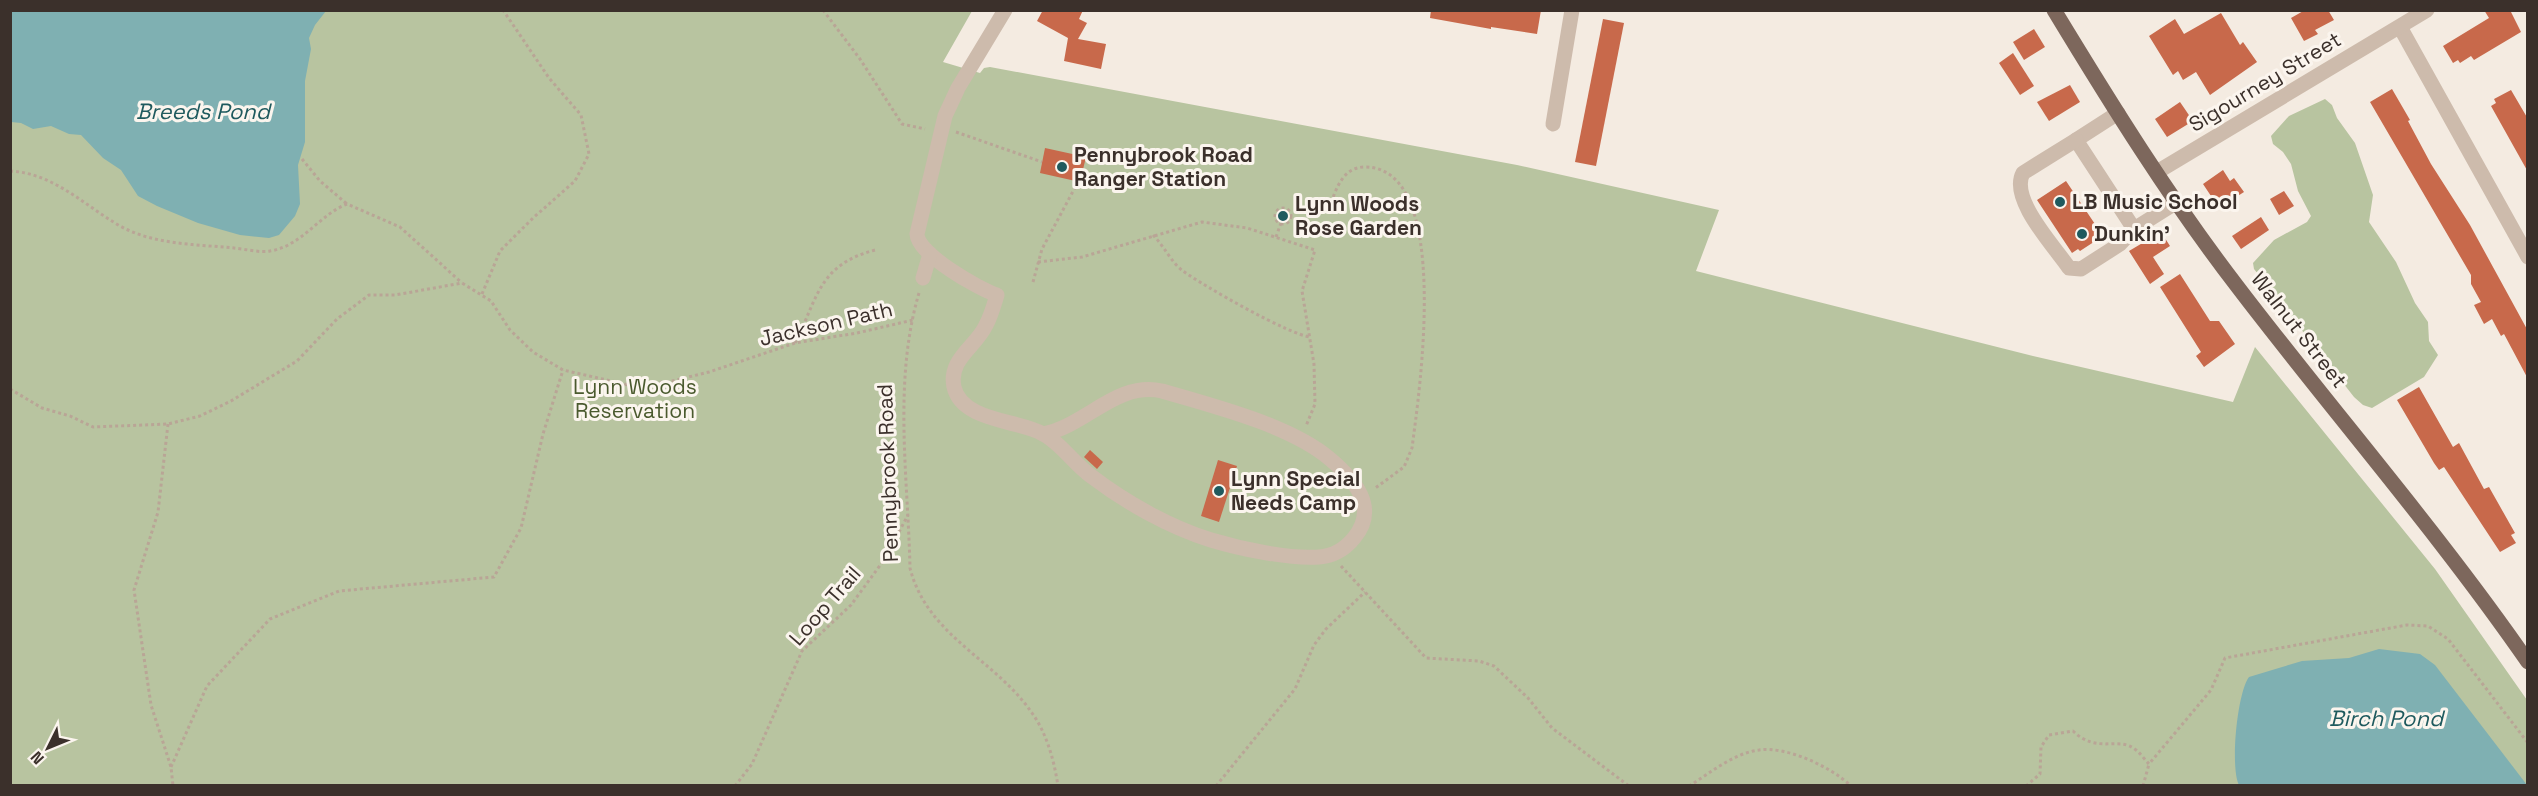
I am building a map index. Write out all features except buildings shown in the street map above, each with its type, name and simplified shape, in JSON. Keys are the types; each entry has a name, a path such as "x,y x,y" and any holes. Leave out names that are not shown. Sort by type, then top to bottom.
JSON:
{"main road":[{"name":"Walnut Street","path":"2054,10 2157,172 2248,301 2430,529 2528,662"}],"street":[{"path":"1005,10 958,88 942,130 917,237 920,247 954,272 997,295 986,325 955,368 954,386 957,395 971,408 995,420 1043,434 1091,477 1108,488 1162,519 1209,540 1305,556 1333,554 1350,543 1364,522 1365,506 1362,496 1337,465 1300,440 1267,425 1176,395 1146,388 1123,394 1070,425 1043,434"},
{"path":"1553,124 1572,10"},
{"name":"Sigourney Street","path":"2157,172 2427,10"},
{"path":"2400,27 2527,256"},
{"path":"2118,112 2024,171 2019,185 2028,210 2069,268 2080,270 2177,202"},
{"path":"2076,140 2134,230"},
{"path":"923,278 930,254"}],"path":[{"path":"482,294 500,251 575,181 589,154 581,116 549,78 502,10"},
{"path":"823,10 860,59 903,124 942,130 1042,162"},
{"name":"Jackson Path","path":"302,159 320,181 347,204 400,226 462,283 491,301 521,342 563,370 633,386 651,384 709,372 795,343 858,333 913,320"},
{"path":"1329,208 1343,178 1355,169 1372,167 1392,173 1407,191 1422,255 1425,322 1412,448 1404,467 1398,473 1362,496"},
{"path":"10,171 20,171 64,187 116,224 155,240 270,251 294,243 334,209 347,204"},
{"path":"1033,282 1041,249 1078,182"},
{"path":"1286,208 1291,218 1287,223 1281,223 1276,219 1276,213 1286,208"},
{"path":"1038,262 1082,257 1202,222 1247,228 1315,250 1302,291 1311,337 1315,404 1300,440"},
{"path":"1276,237 1281,223"},
{"path":"1154,235 1182,270 1285,328 1311,337"},
{"path":"795,343 821,283 846,262 874,250"},
{"name":"Pennybrook Road","path":"923,278 907,349 904,389 910,568 918,594 941,626 1010,688 1032,713 1054,759 1058,786"},
{"path":"10,389 42,408 70,416 93,427 168,424 200,416 221,406 297,361 337,319 369,295 395,295 462,283"},
{"path":"171,767 207,686 270,619 339,591 494,577 521,528 543,434 563,370"},
{"path":"168,424 158,512 134,590 151,705 171,767 173,786"},
{"name":"Loop Trail","path":"735,786 752,764 802,651 851,605 884,560 909,513"},
{"path":"1333,554 1349,578 1365,592 1426,658 1479,661 1494,666 1528,698 1552,728 1629,786"},
{"path":"1216,786 1296,689 1314,645 1326,629 1365,592"},
{"path":"2143,786 2150,764 2211,690 2225,658 2418,625 2438,631 2457,649 2528,743"},
{"path":"2026,786 2040,774 2042,747 2049,735 2073,731 2090,745 2114,744 2135,748 2150,764"},
{"path":"1689,786 1731,760 1759,750 1799,756 1836,772 1851,786"}],"green space":[{"name":"Lynn Woods Reservation","path":"10,11 972,11 943,62 980,73 984,68 990,67 1517,165 1719,210 1696,271 2033,356 2233,402 2255,347 2435,569 2527,700 2527,785 11,785"},
{"path":"2325,99 2332,105 2337,118 2355,143 2373,195 2369,222 2396,262 2415,303 2428,322 2429,341 2438,355 2424,377 2372,408 2363,405 2354,397 2254,269 2253,263 2274,240 2307,222 2311,216 2298,191 2291,164 2283,152 2273,144 2271,136 2289,116"}],"water":[{"name":"Breeds Pond","path":"11,10 326,11 315,25 309,38 311,49 305,81 305,142 298,165 300,204 295,216 279,235 269,238 240,235 198,223 138,196 121,170 103,158 81,135 69,134 51,126 33,129 21,123 11,122"},
{"name":"Birch Pond","path":"2379,649 2420,654 2435,665 2527,785 2239,785 2235,763 2236,731 2241,698 2249,677 2302,661 2349,658"}],"place":[{"name":"Pennybrook Road Ranger Station","path":"1062,167"},
{"name":"LB Music School","path":"2060,202"},
{"name":"Lynn Woods Rose Garden","path":"1283,216"},
{"name":"Dunkin'","path":"2082,234"},
{"name":"Lynn Special Needs Camp","path":"1219,491"}]}
